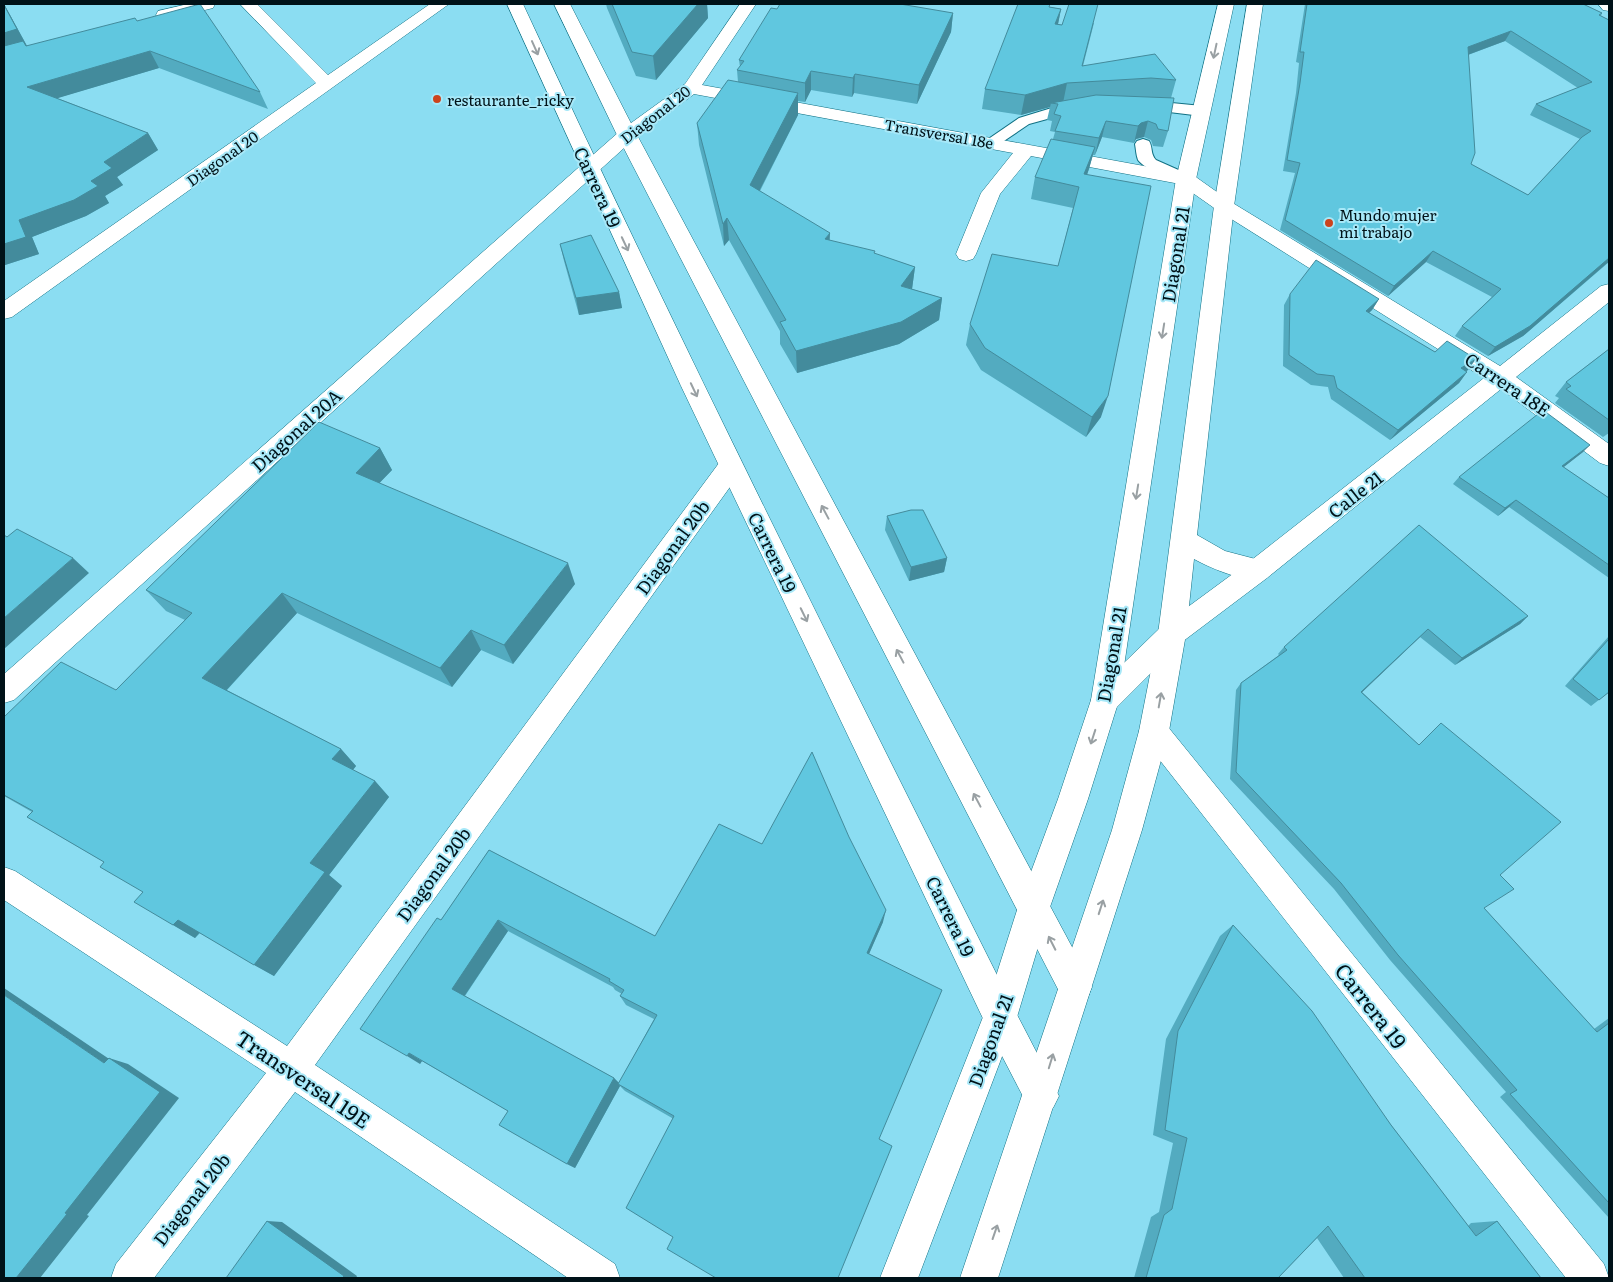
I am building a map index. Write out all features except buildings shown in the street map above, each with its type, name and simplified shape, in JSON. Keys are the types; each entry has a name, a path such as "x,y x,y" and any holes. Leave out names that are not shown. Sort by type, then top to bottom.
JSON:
{"main road":[{"path":"151,19 207,4"},
{"path":"248,4 327,84"},
{"name":"Diagonal 20","path":"4,312 441,4"},
{"name":"Carrera 19","path":"515,4 589,169 730,466 1000,1017 1041,1096"},
{"path":"562,4 627,135 1075,987"},
{"name":"Diagonal 20","path":"589,169 627,135 691,88 748,4"},
{"name":"Diagonal 21","path":"899,1278 1000,1017 1034,907 1073,799 1105,700 1186,179 1226,4"},
{"path":"979,1278 1041,1096 1127,830 1154,731 1172,634 1224,206 1256,4"},
{"name":"Transversal 18e","path":"691,88 1186,179"},
{"path":"966,254 991,193 1027,149"},
{"name":"Diagonal 20A","path":"4,691 589,169"},
{"name":"Carrera 18E","path":"1186,179 1224,206 1502,378 1609,457"},
{"name":"Calle 21","path":"1105,700 1172,634 1258,570 1609,292"},
{"name":"Diagonal 20b","path":"130,1278 291,1069 730,466"},
{"path":"1184,540 1218,560 1258,570"},
{"name":"Carrera 19","path":"1154,731 1590,1278"},
{"name":"Transversal 19E","path":"4,882 291,1069 601,1278"}],"lane":[{"path":"1126,106 1145,109 1202,111"},
{"path":"992,142 1024,121 1068,108 1088,107"},
{"path":"1143,144 1145,158 1150,163 1186,179"}],"place":[{"name":"restaurante_ricky","path":"437,99"},
{"name":"Mundo mujer mi trabajo","path":"1329,223"}]}
